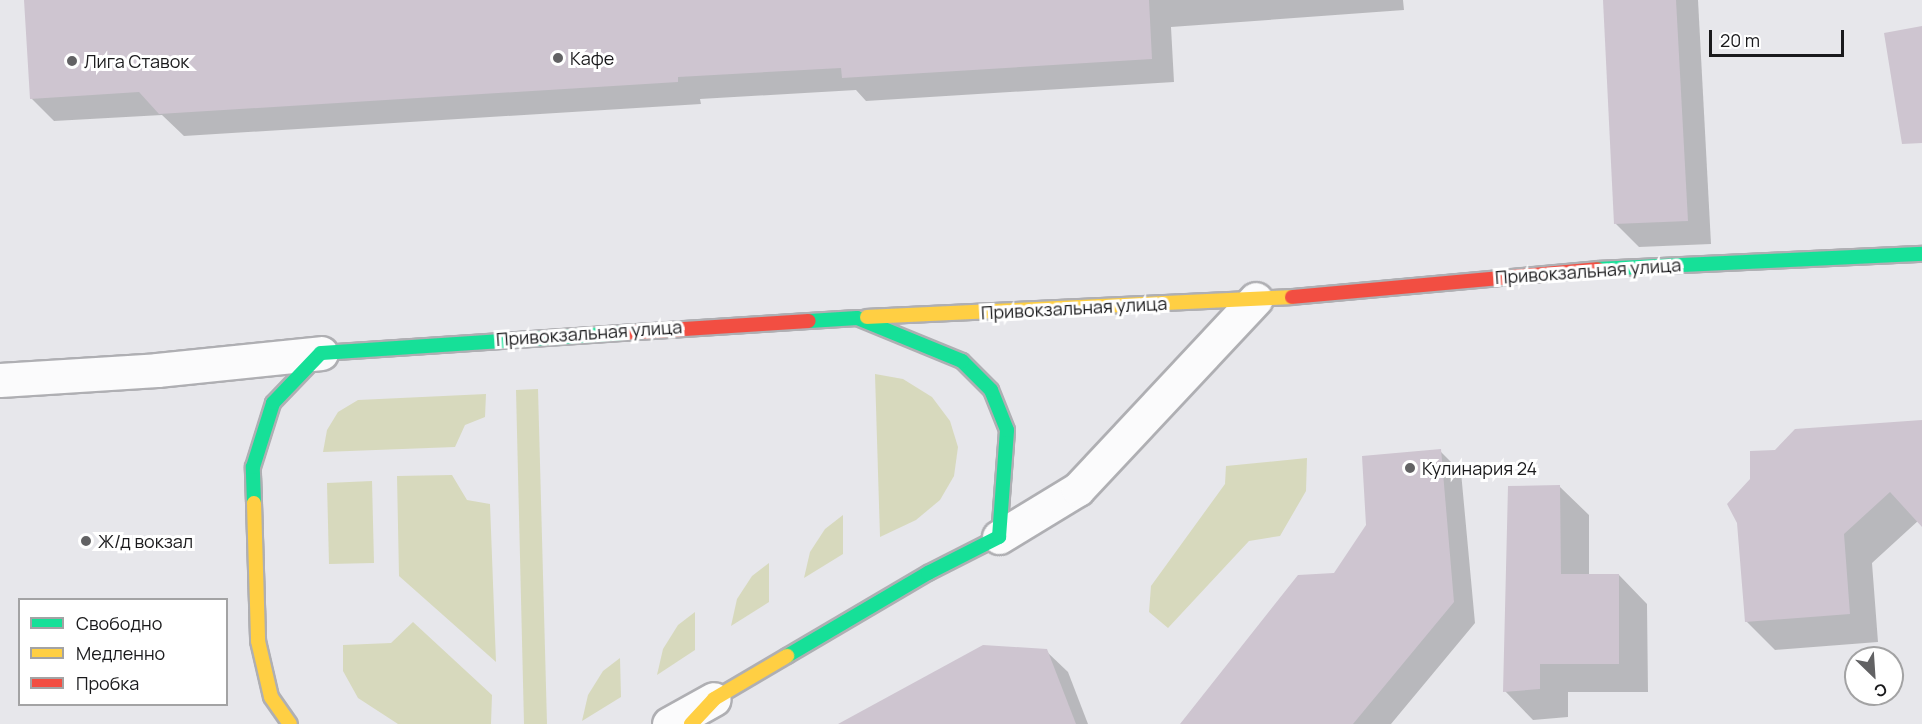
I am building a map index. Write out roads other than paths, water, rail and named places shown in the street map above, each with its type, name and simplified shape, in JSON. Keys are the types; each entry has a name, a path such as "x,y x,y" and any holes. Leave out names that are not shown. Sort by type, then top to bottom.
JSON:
{"street":[{"name":"Привокзальная улица","path":"321,352 857,318 1256,299 1538,272 1922,254"},
{"path":"669,724 928,573 999,537 1078,489 1256,299"},
{"name":"Привокзальная улица","path":"857,318 962,361 991,390 1007,430 999,537"},
{"path":"0,380 157,370 321,352"},
{"path":"290,724 272,697 258,641 253,467 273,403 321,352"},
{"path":"691,724 714,699"}],"place":[{"name":"Кафе","path":"558,58"},
{"name":"Лига Ставок","path":"72,61"},
{"name":"Кулинария 24","path":"1410,468"},
{"name":"Ж/д вокзал","path":"86,541"}]}
